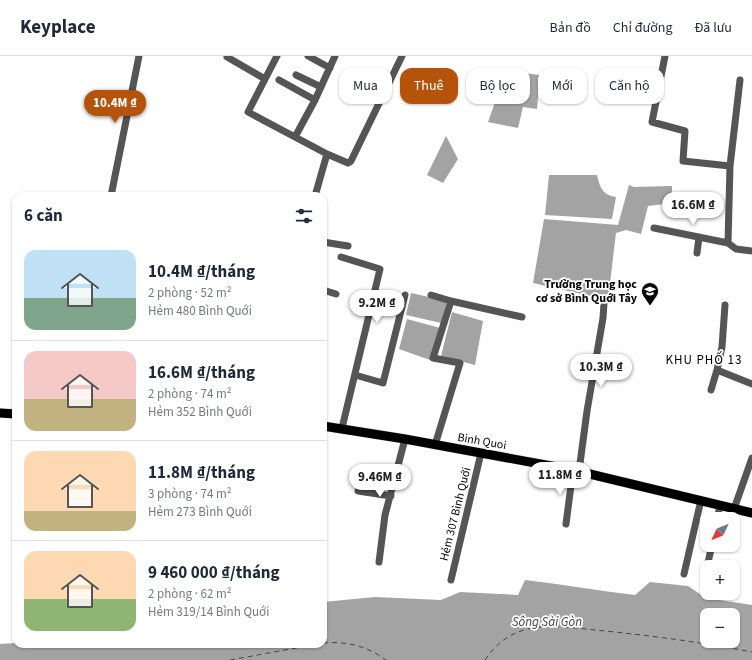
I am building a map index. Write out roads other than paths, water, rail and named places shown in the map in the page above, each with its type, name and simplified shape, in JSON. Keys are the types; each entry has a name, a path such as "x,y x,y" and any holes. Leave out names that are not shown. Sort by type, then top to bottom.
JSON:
{"main road":[{"path":"0,413 12,414"},
{"name":"Binh Quoi","path":"327,426 405,439 576,471 752,513"}],"street":[{"path":"112,192 139,56"},
{"path":"277,56 248,112 327,154 348,163 351,161 402,56"},
{"path":"308,56 330,68"},
{"path":"295,137 321,88 335,56"},
{"path":"665,56 652,122 685,131 683,161 730,166"},
{"path":"227,57 265,78"},
{"path":"296,75 321,88"},
{"path":"279,80 315,100"},
{"path":"728,243 730,166 740,80"},
{"path":"316,192 327,154"},
{"path":"654,228 699,236 728,243 736,249 752,251"},
{"path":"697,253 699,236"},
{"path":"327,243 348,246"},
{"path":"341,257 380,269 342,428"},
{"path":"327,291 336,294"},
{"path":"355,375 383,383 405,295"},
{"path":"431,295 522,317"},
{"path":"435,445 460,363 433,358 452,301"},
{"path":"566,524 603,318 604,303"},
{"path":"711,390 722,347 725,305"},
{"path":"717,370 752,384"},
{"path":"379,562 384,520 405,439"},
{"name":"Hẻm 307 Bình Quới","path":"451,580 481,453"},
{"path":"734,509 752,458"},
{"path":"358,491 391,496"},
{"path":"684,574 701,500"},
{"path":"719,512 720,506"}],"water":[{"path":"530,74 538,75 537,109 523,107 518,128 488,122 494,104 530,104"},
{"path":"446,136 458,159 443,183 427,175"},
{"path":"549,175 597,175 599,184 605,193 616,197 612,219 545,215"},
{"path":"629,185 634,187 672,186 672,203 648,206 641,234 626,230 616,233 608,300 533,283 544,219 618,225"},
{"path":"411,293 447,301 441,323 406,315"},
{"path":"452,312 483,321 475,365 441,356"},
{"path":"407,319 440,328 430,360 399,349"},
{"name":"Sông Sài Gòn","path":"525,580 635,595 650,582 688,586 700,594 700,600 719,600 752,605 752,660 0,660 0,644 12,643 12,648 327,648 327,602 375,597 441,600 460,592 518,595"}],"place":[{"name":"Trường Trung học cơ sở Bình Quới Tây","path":"650,306"}],"district":[{"name":"KHU PHỐ 13","path":"704,359"}]}
